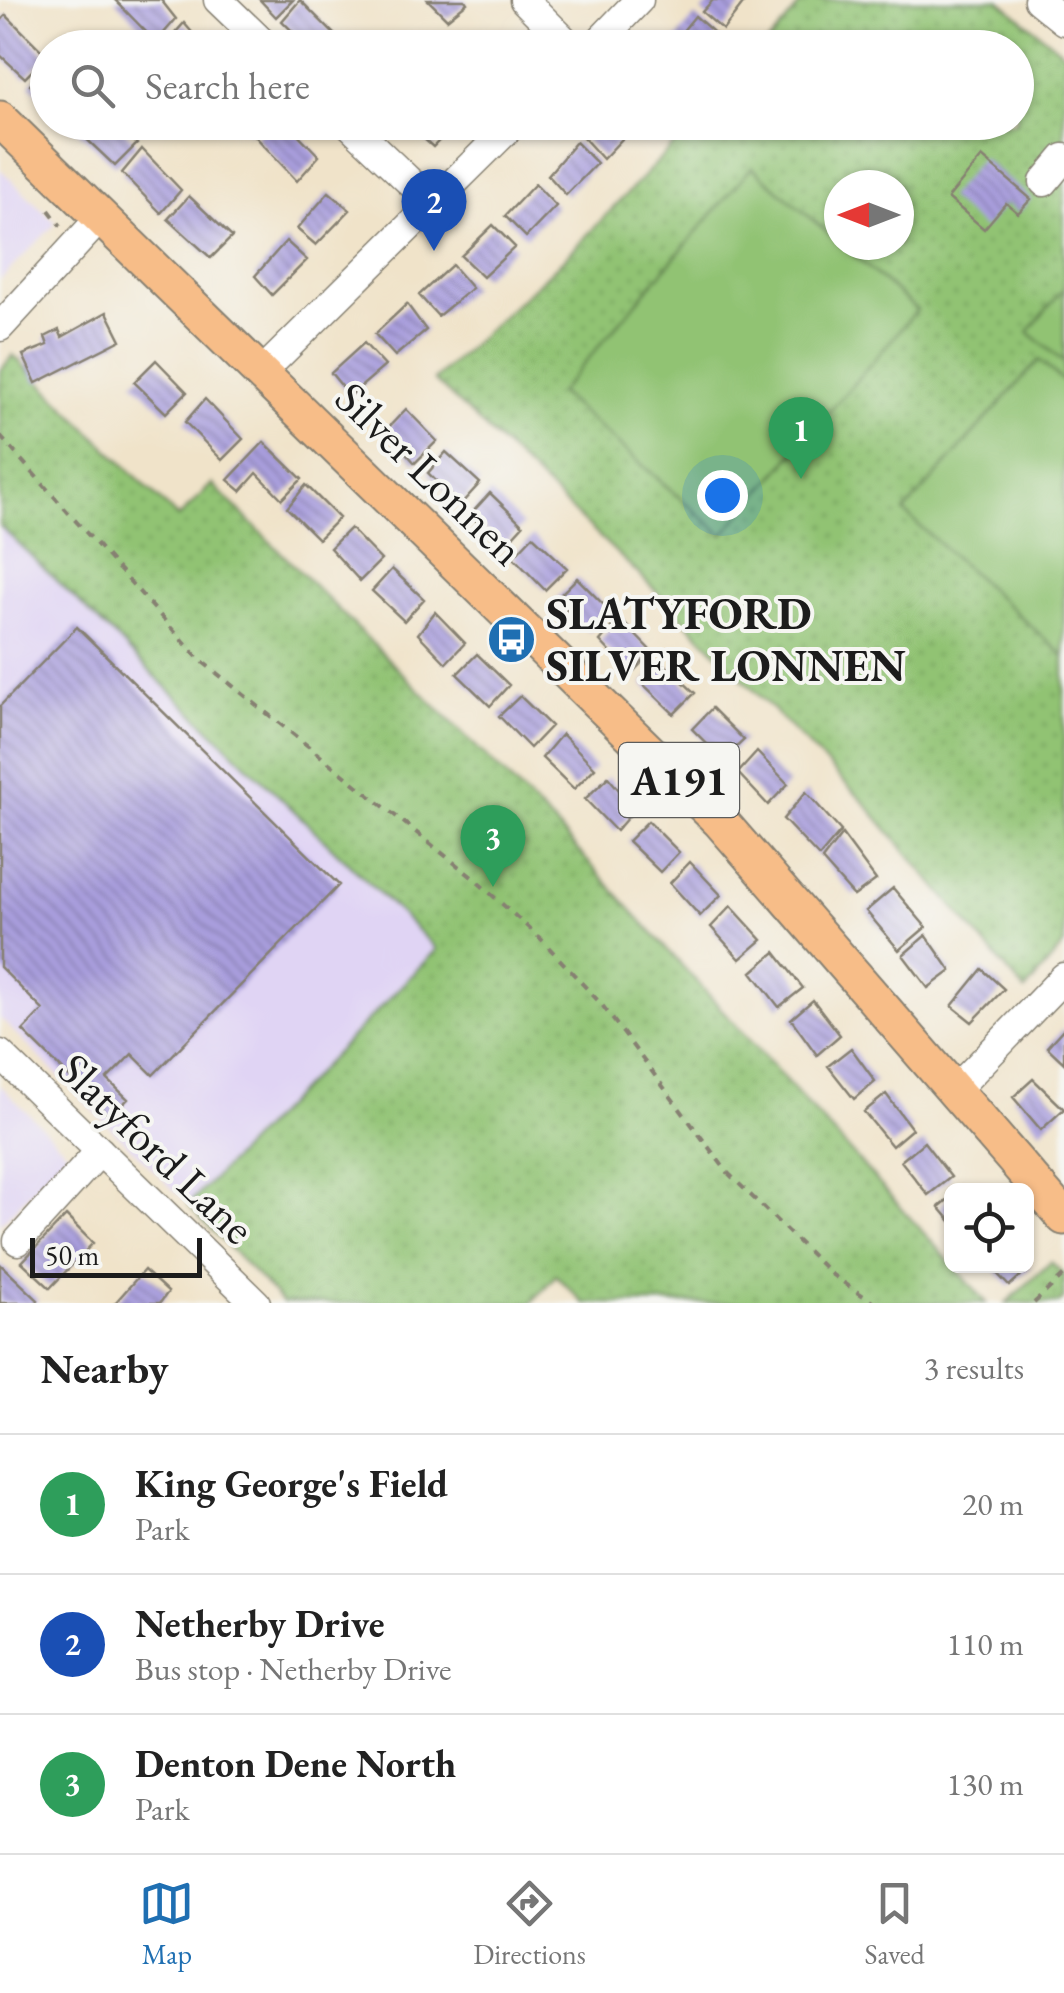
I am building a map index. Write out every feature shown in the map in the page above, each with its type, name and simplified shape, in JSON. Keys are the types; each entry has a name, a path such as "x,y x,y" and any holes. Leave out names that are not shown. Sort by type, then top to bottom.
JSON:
{"main road":[{"name":"Silver Lonnen","path":"0,119 720,821 1064,1218"}],"street":[{"path":"218,0 249,30"},
{"path":"524,0 554,30"},
{"path":"611,30 640,0"},
{"path":"1038,0 1064,21"},
{"path":"366,140 431,202"},
{"path":"260,374 496,140"},
{"path":"1044,182 1064,158"},
{"path":"0,327 102,216"},
{"path":"954,1091 1064,978"},
{"name":"Slatyford Lane","path":"0,1054 100,1151 236,1297"},
{"path":"18,1241 100,1151"}],"path":[{"path":"46,207 76,245"},
{"path":"0,436 200,659 472,876 542,938 602,1004 728,1173 831,1274 874,1303"},
{"path":"1034,1303 1064,1276"}],"shaded area":[{"path":"0,169 56,223 0,280"},
{"path":"0,526 437,950 188,1204 0,1018"},
{"path":"0,1085 68,1153 0,1224"}],"green space":[{"path":"804,0 999,0 1064,53 1064,945 1025,991 864,802 643,578 434,380 564,259 679,140 1034,140 1034,30 779,30"},
{"path":"752,167 824,229 824,260 859,260 917,310 723,535 559,393"},
{"path":"1064,288 1064,362 1028,332"},
{"path":"13,355 178,518 212,484 555,825 944,1255 944,1273 960,1273 987,1303 584,1303 556,1275 531,1303 283,1303 188,1205 437,949 0,526 0,371"},
{"path":"1039,360 1064,382 1064,656 904,512"},
{"path":"1051,1262 1064,1275 1064,1298 1059,1303 1006,1303"}],"building":[{"path":"115,0 161,0 176,19 166,30 144,30"},
{"path":"260,0 293,0 276,17"},
{"path":"300,0 330,30 291,30 282,21"},
{"path":"428,0 465,0 467,3 447,19"},
{"path":"713,0 746,0 723,30 702,12"},
{"path":"6,15 30,39 30,73 25,78 0,55 0,22"},
{"path":"695,16 711,30 684,30"},
{"path":"88,140 133,140 137,144 115,166"},
{"path":"259,140 303,140 319,156 297,181"},
{"path":"586,140 621,140 603,159"},
{"path":"576,142 597,163 566,195 548,175"},
{"path":"142,149 181,190 161,213 122,173"},
{"path":"982,157 1031,199 1018,213 1006,203 984,229 948,198"},
{"path":"535,184 556,206 526,237 505,216"},
{"path":"329,192 350,210 316,245 297,229"},
{"path":"189,196 232,237 211,258 168,219"},
{"path":"493,225 515,247 483,277 461,256"},
{"path":"286,241 307,260 272,295 255,276"},
{"path":"452,265 472,288 438,316 419,295"},
{"path":"407,304 426,330 395,356 375,334"},
{"path":"107,312 121,340 36,383 23,355 48,345 45,337 59,330 62,337"},
{"path":"364,343 385,366 350,396 331,373"},
{"path":"156,360 187,392 166,413 134,382"},
{"path":"205,399 243,439 222,460 185,422"},
{"path":"406,409 437,441 415,463 386,430"},
{"path":"264,442 302,479 282,499 257,473 241,491 228,480"},
{"path":"446,452 480,483 460,505 428,473"},
{"path":"306,485 339,518 318,539 287,508"},
{"path":"490,493 523,525 503,547 470,515"},
{"path":"350,528 381,560 360,581 330,548"},
{"path":"533,536 567,568 545,590 513,557"},
{"path":"392,569 424,599 404,621 372,591"},
{"path":"577,578 609,610 589,632 556,599"},
{"path":"435,612 465,643 446,663 418,634"},
{"path":"619,618 652,652 631,674 600,641"},
{"path":"77,627 339,885 153,1075 132,1054 107,1079 128,1099 110,1117 23,1031 43,1010 0,967 0,706"},
{"path":"477,654 509,685 490,706 457,674"},
{"path":"663,663 695,693 674,714 643,684"},
{"path":"520,696 551,726 530,748 499,716"},
{"path":"712,708 744,740 723,760 692,729"},
{"path":"562,734 595,768 574,789 542,758"},
{"path":"757,752 788,784 768,805 738,773"},
{"path":"608,777 635,809 616,831 585,799"},
{"path":"806,792 841,831 819,857 783,819"},
{"path":"648,821 679,852 660,872 628,841"},
{"path":"842,834 876,880 854,896 822,860"},
{"path":"690,862 721,895 700,916 670,883"},
{"path":"893,888 926,927 899,950 866,911"},
{"path":"731,906 762,940 740,959 711,927"},
{"path":"926,935 951,971 928,988 903,955"},
{"path":"775,952 803,988 779,1007 752,972"},
{"path":"982,969 1004,989 972,1022 952,1006"},
{"path":"813,1000 840,1035 817,1055 791,1019"},
{"path":"1064,1028 1064,1063 1047,1047"},
{"path":"851,1048 875,1081 854,1099 828,1066"},
{"path":"1033,1079 1064,1109 1041,1130 1013,1097"},
{"path":"886,1094 912,1129 892,1146 864,1112"},
{"path":"924,1142 951,1177 928,1195 901,1161"},
{"path":"66,1216 93,1243 50,1288 22,1262"},
{"path":"0,1264 38,1300 35,1303 0,1303"},
{"path":"144,1270 168,1292 160,1303 115,1303"},
{"path":"997,1273 1024,1273 1009,1286"}],"place":[{"name":"Netherby Drive","path":"434,251"},
{"name":"King George's Field","path":"801,479"},
{"name":"SLATYFORD SILVER LONNEN","path":"511,639"},
{"name":"Denton Dene North","path":"493,887"}]}
